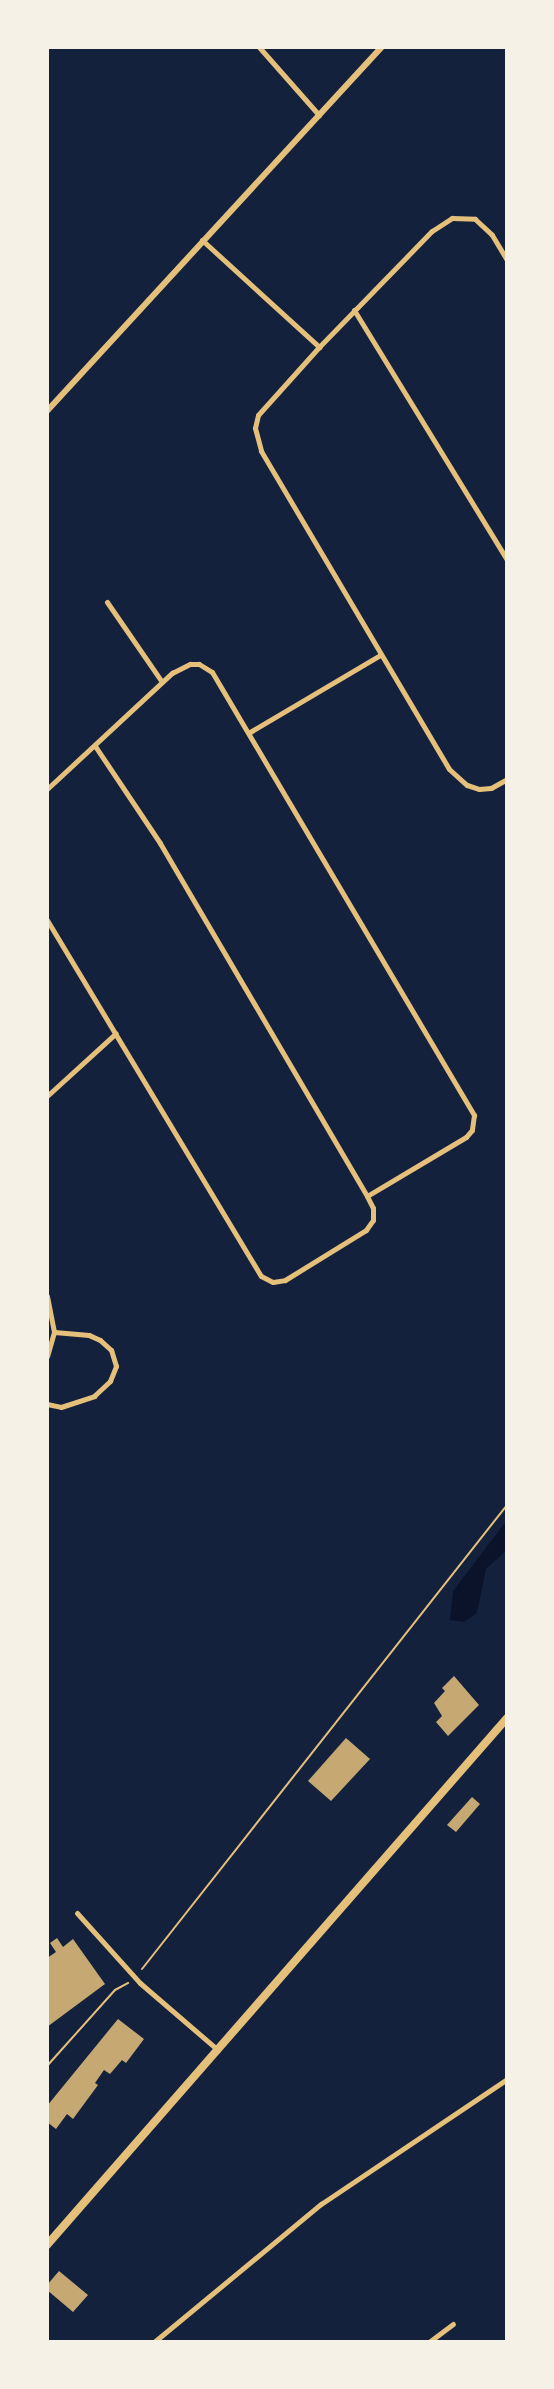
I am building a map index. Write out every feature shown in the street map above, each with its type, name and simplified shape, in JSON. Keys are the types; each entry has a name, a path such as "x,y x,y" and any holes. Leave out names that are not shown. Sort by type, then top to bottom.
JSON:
{"main road":[{"path":"47,2245 507,1718"}],"street":[{"path":"259,47 319,115"},
{"path":"47,411 382,47"},
{"path":"507,260 492,235 475,219 452,218 432,231 264,405 254,428 257,440 442,760 457,778 479,789 491,788 507,779"},
{"path":"202,240 319,346"},
{"path":"355,310 507,560"},
{"path":"107,603 162,682"},
{"path":"250,732 380,654"},
{"path":"47,789 162,682 190,664 206,667 219,681 474,1115 472,1130 466,1137 367,1196"},
{"path":"47,920 261,1276 273,1282 285,1280 357,1238 373,1220 373,1208 367,1196 160,843 95,746"},
{"path":"47,1096 116,1033"},
{"path":"47,1296 54,1332 47,1356"},
{"path":"47,1404 61,1407 94,1396 110,1381 116,1366 111,1350 100,1340 89,1335 54,1332"},
{"path":"77,1913 148,1991 218,2050"},
{"path":"154,2342 321,2204 507,2079"},
{"path":"429,2342 453,2324"}],"path":[{"path":"142,1969 507,1505"},
{"path":"47,2066 115,1990 128,1983"}],"water":[{"path":"507,1520 507,1550 486,1569 477,1613 464,1622 450,1620 453,1591"}],"building":[{"path":"454,1676 479,1705 448,1736 436,1722 442,1716 434,1703 445,1691 442,1688"},
{"path":"346,1738 370,1759 331,1801 308,1781"},
{"path":"472,1797 480,1804 456,1832 447,1825"},
{"path":"57,1938 63,1947 73,1939 105,1984 47,2027 47,1958 56,1952 50,1943"},
{"path":"118,2019 144,2039 126,2063 122,2060 110,2074 104,2070 95,2083 98,2085 73,2119 67,2114 56,2129 47,2122 47,2106"},
{"path":"59,2271 88,2295 73,2312 47,2290 47,2285"}]}
